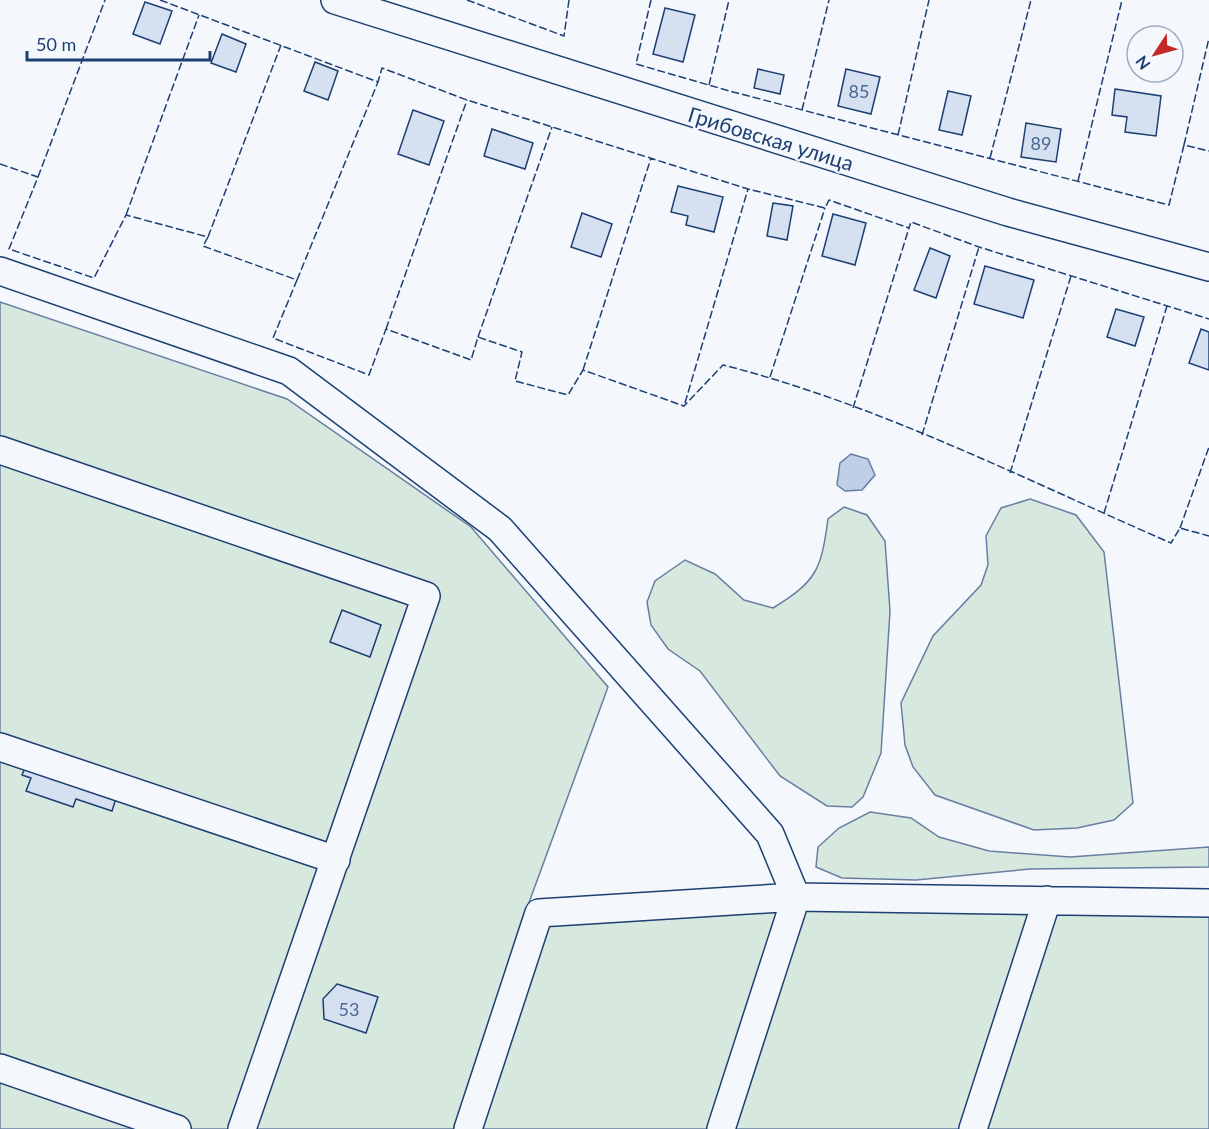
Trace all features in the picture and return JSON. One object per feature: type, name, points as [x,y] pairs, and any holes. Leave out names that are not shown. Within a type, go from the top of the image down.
[{"type":"street","name":"Грибовская улица","points":[[335,0],[1008,212],[1209,267]]},
{"type":"street","points":[[0,271],[289,371],[500,529],[770,834],[796,897],[721,1129]]},
{"type":"street","points":[[0,450],[426,596],[242,1129]]},
{"type":"street","points":[[0,747],[336,860]]},
{"type":"street","points":[[468,1129],[539,913],[796,897],[1209,903]]},
{"type":"street","points":[[973,1129],[1047,900]]},
{"type":"street","points":[[0,1068],[177,1129]]},
{"type":"shaded area","points":[[0,302],[287,399],[471,527],[608,687],[527,908],[1209,903],[1209,1129],[0,1129]]},
{"type":"shaded area","points":[[1030,499],[1076,515],[1104,552],[1133,803],[1114,820],[1077,828],[1034,830],[935,795],[913,767],[905,745],[901,703],[933,636],[981,585],[988,565],[986,536],[1001,508]]},
{"type":"shaded area","points":[[844,507],[867,515],[885,541],[890,611],[881,753],[863,797],[852,807],[827,806],[780,776],[700,671],[668,649],[651,625],[647,602],[655,581],[685,560],[715,574],[744,600],[773,608],[788,599],[808,581],[823,551],[828,519]]},
{"type":"shaded area","points":[[870,812],[911,818],[939,837],[989,851],[1070,857],[1209,847],[1209,867],[1030,869],[916,880],[842,878],[816,867],[818,847],[839,828]]},
{"type":"water","points":[[851,454],[868,459],[875,475],[862,490],[845,491],[837,485],[840,463]]},
{"type":"building","points":[[145,2],[172,11],[160,44],[133,34]]},
{"type":"building","points":[[665,8],[695,15],[683,62],[653,54]]},
{"type":"building","points":[[222,34],[246,44],[236,72],[211,63]]},
{"type":"building","points":[[315,62],[338,71],[328,100],[304,91]]},
{"type":"building","points":[[758,69],[784,75],[780,94],[754,88]]},
{"type":"building","points":[[846,69],[880,77],[871,114],[838,106]]},
{"type":"building","points":[[1115,89],[1161,96],[1156,136],[1125,132],[1127,117],[1112,115]]},
{"type":"building","points":[[948,91],[971,96],[962,135],[939,130]]},
{"type":"building","points":[[413,110],[444,121],[429,165],[398,154]]},
{"type":"building","points":[[1026,123],[1061,129],[1056,162],[1021,157]]},
{"type":"building","points":[[492,129],[533,143],[525,169],[484,156]]},
{"type":"building","points":[[678,186],[723,197],[714,232],[686,225],[688,216],[671,212]]},
{"type":"building","points":[[773,203],[793,206],[787,240],[767,236]]},
{"type":"building","points":[[582,213],[612,224],[601,257],[571,247]]},
{"type":"building","points":[[833,214],[866,223],[855,265],[822,256]]},
{"type":"building","points":[[930,248],[950,256],[936,298],[914,290]]},
{"type":"building","points":[[985,266],[1034,280],[1023,318],[974,304]]},
{"type":"building","points":[[1116,309],[1144,317],[1135,346],[1107,337]]},
{"type":"building","points":[[1201,329],[1209,332],[1209,370],[1189,363]]},
{"type":"building","points":[[342,610],[381,625],[370,657],[330,642]]},
{"type":"building","points":[[26,765],[117,795],[112,811],[76,799],[73,807],[26,791],[31,778],[22,775]]},
{"type":"building","points":[[337,984],[378,997],[366,1033],[324,1019],[323,999]]},
{"type":"fence","points":[[38,177],[105,0]]},
{"type":"fence","points":[[160,0],[378,82],[382,68],[467,100],[748,189],[825,208],[829,200],[909,228],[911,222],[979,247],[1209,319]]},
{"type":"fence","points":[[467,0],[564,36],[569,0]]},
{"type":"fence","points":[[651,0],[636,64],[733,92],[1169,205],[1184,145],[1209,151]]},
{"type":"fence","points":[[709,85],[729,0]]},
{"type":"fence","points":[[802,110],[829,0]]},
{"type":"fence","points":[[898,135],[929,0]]},
{"type":"fence","points":[[990,158],[1031,0]]},
{"type":"fence","points":[[1078,181],[1122,0]]},
{"type":"fence","points":[[126,215],[199,15]]},
{"type":"fence","points":[[1184,145],[1209,38]]},
{"type":"fence","points":[[208,237],[281,45]]},
{"type":"fence","points":[[297,280],[378,82]]},
{"type":"fence","points":[[386,329],[467,100]]},
{"type":"fence","points":[[478,337],[552,127]]},
{"type":"fence","points":[[583,370],[651,158]]},
{"type":"fence","points":[[0,164],[38,177],[9,249],[94,278],[126,215],[208,237],[203,246],[297,280],[273,338],[369,375],[386,329],[471,360],[478,337],[522,352],[515,381],[568,395],[583,370],[684,406],[723,365],[781,381],[894,422],[1171,543],[1180,528],[1209,536]]},
{"type":"fence","points":[[685,403],[748,189]]},
{"type":"fence","points":[[770,377],[825,208]]},
{"type":"fence","points":[[853,408],[909,228]]},
{"type":"fence","points":[[922,435],[979,247]]},
{"type":"fence","points":[[1010,473],[1071,276]]},
{"type":"fence","points":[[1104,513],[1167,306]]},
{"type":"fence","points":[[1180,528],[1209,447]]}]
